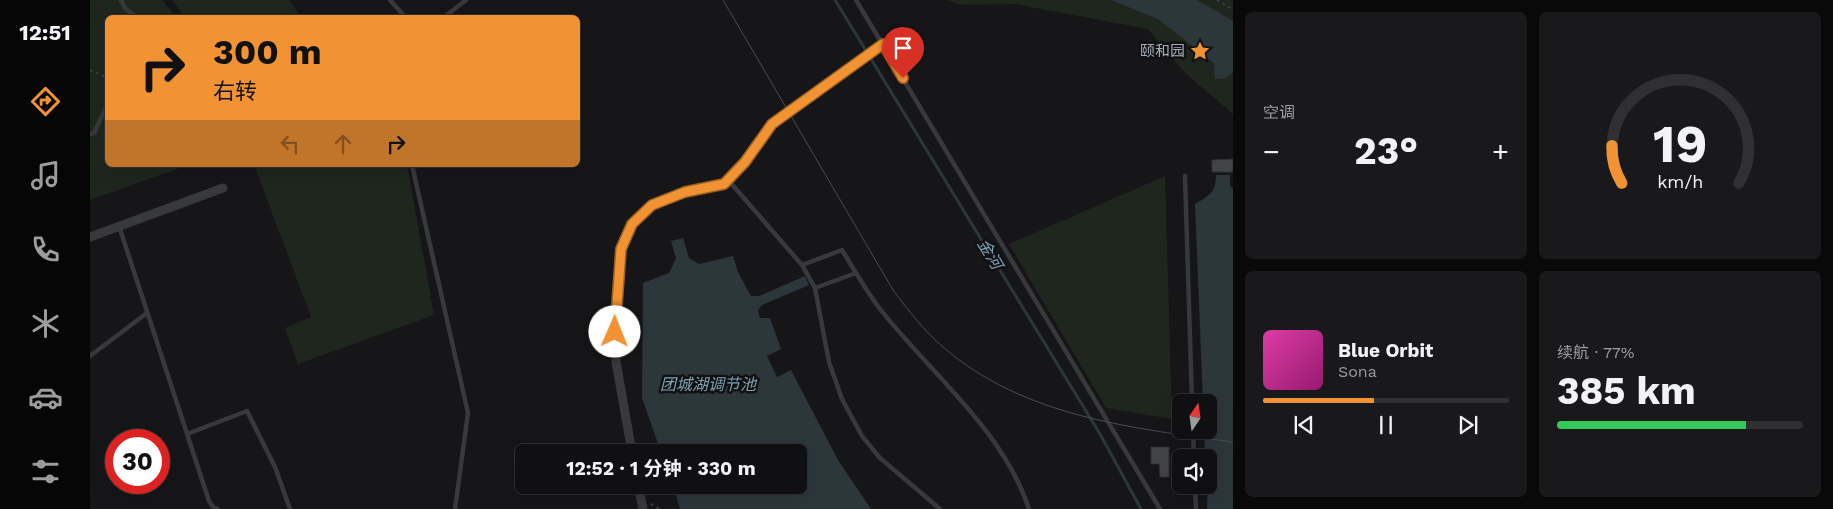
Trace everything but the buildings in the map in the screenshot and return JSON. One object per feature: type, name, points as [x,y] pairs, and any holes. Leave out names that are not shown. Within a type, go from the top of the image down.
[{"type":"street","points":[[631,444],[616,362],[615,317],[621,249],[632,224],[652,205],[685,192],[724,184],[772,124],[879,47]]},
{"type":"street","points":[[90,236],[223,188]]},
{"type":"street","points":[[640,494],[643,509]]},
{"type":"lane","points":[[121,0],[125,8],[133,15]]},
{"type":"lane","points":[[390,0],[403,15]]},
{"type":"lane","points":[[447,15],[466,0]]},
{"type":"lane","points":[[856,0],[879,47],[1160,509]]},
{"type":"lane","points":[[90,134],[94,133],[105,109]]},
{"type":"lane","points":[[412,167],[468,413],[455,509]]},
{"type":"lane","points":[[1185,176],[1192,394]]},
{"type":"lane","points":[[729,180],[802,265],[815,288],[829,362],[842,399],[862,436],[880,458],[940,509]]},
{"type":"lane","points":[[119,226],[209,501],[213,508],[218,509]]},
{"type":"lane","points":[[802,265],[842,250],[878,305],[977,419],[1007,459],[1029,509]]},
{"type":"lane","points":[[815,288],[856,273]]},
{"type":"lane","points":[[90,356],[147,313]]},
{"type":"lane","points":[[187,434],[247,411],[275,467],[290,509]]},
{"type":"lane","points":[[1195,494],[1196,509]]},
{"type":"path","points":[[1217,0],[1233,10]]},
{"type":"path","points":[[90,70],[105,77]]},
{"type":"shaded area","points":[[90,0],[162,0],[174,15],[105,15],[105,167],[182,167],[90,200]]},
{"type":"shaded area","points":[[172,0],[290,0],[299,15],[183,15]]},
{"type":"shaded area","name":"颐和园","points":[[947,0],[1233,0],[1233,114],[1185,73],[1148,29],[1015,4],[960,5]]},
{"type":"shaded area","points":[[255,167],[407,167],[434,315],[298,364],[285,328],[311,317]]},
{"type":"shaded area","points":[[1165,176],[1172,419],[1106,408],[1009,244]]},
{"type":"water","points":[[1111,0],[1197,0],[1233,21],[1233,72],[1226,78],[1215,79],[1214,63],[1158,19]]},
{"type":"water","points":[[1216,175],[1230,175],[1230,186],[1233,189],[1233,509],[1207,509],[1208,494],[1217,494],[1217,449],[1205,449],[1204,439],[1218,439],[1218,394],[1203,394],[1195,204],[1211,193],[1216,181]]},
{"type":"water","name":"团城湖调节池","points":[[683,238],[689,258],[699,264],[733,256],[738,272],[751,296],[759,296],[805,276],[809,285],[762,305],[758,310],[760,318],[770,318],[781,349],[767,356],[777,377],[791,370],[838,460],[871,509],[680,509],[676,494],[807,494],[807,444],[658,444],[642,398],[643,283],[669,273],[676,258],[671,241]]},
{"type":"waterway","name":"金河","points":[[835,0],[1100,434],[1141,509]]},
{"type":"tram line","points":[[723,0],[893,290],[910,313],[936,341],[975,371],[1008,389],[1044,404],[1081,416],[1118,424],[1233,442]]},
{"type":"place","name":"颐和园","points":[[1200,51]]},
{"type":"route","points":[[615,332],[621,249],[632,224],[652,205],[685,192],[724,184],[745,162],[772,124],[792,112],[883,44],[903,78]]}]
